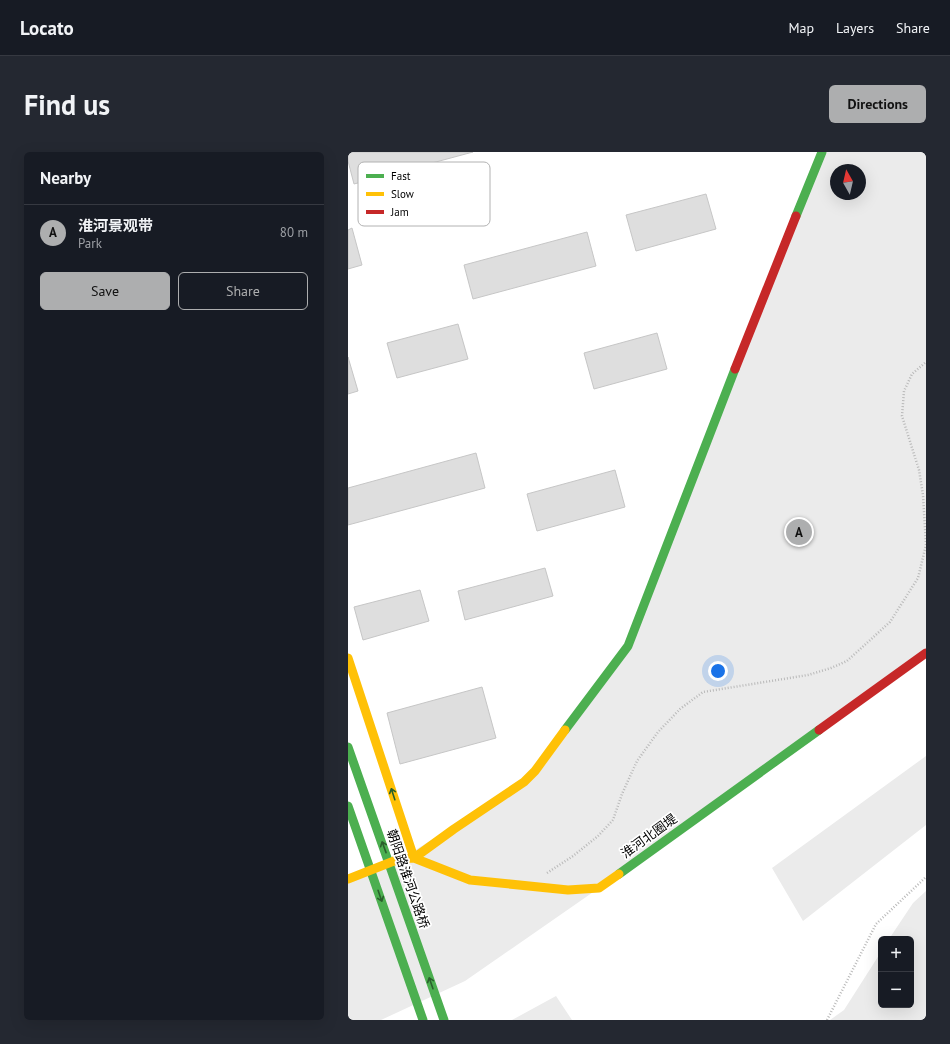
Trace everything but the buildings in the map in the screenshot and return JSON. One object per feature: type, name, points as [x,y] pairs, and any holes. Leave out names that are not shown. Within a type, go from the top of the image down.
[{"type":"street","points":[[348,658],[414,858],[524,782],[535,771],[628,646],[705,444],[822,152]]},
{"type":"street","name":"淮河北圈堤","points":[[348,880],[399,859],[414,858],[470,880],[568,890],[599,888],[926,653]]},
{"type":"street","name":"朝阳路淮河公路桥","points":[[348,747],[444,1020]]},
{"type":"street","points":[[348,806],[423,1020]]},
{"type":"path","points":[[541,876],[573,856],[598,836],[613,820],[622,794],[637,761],[658,732],[680,709],[704,692],[808,675],[832,668],[847,661],[890,622],[918,578],[926,545],[923,495],[919,470],[902,416],[904,391],[912,374],[926,362]]},
{"type":"path","points":[[827,1020],[876,924],[926,877]]},
{"type":"shaded area","points":[[822,152],[926,152],[926,653],[599,888],[465,981],[381,1020],[348,1020],[348,880],[401,859],[524,782],[628,646]]},
{"type":"shaded area","points":[[926,756],[926,825],[803,921],[772,868]]},
{"type":"shaded area","points":[[926,891],[926,1020],[830,1020],[844,1010],[878,957],[878,1008],[914,1008],[914,936],[891,936],[913,903]]},
{"type":"shaded area","points":[[556,996],[572,1020],[512,1020]]},
{"type":"traffic: fast","points":[[796,216],[822,152]]},
{"type":"traffic: fast","points":[[565,730],[628,646],[735,369]]},
{"type":"traffic: fast","points":[[619,874],[819,730]]},
{"type":"traffic: fast","points":[[348,747],[444,1020]]},
{"type":"traffic: fast","points":[[348,806],[423,1020]]},
{"type":"traffic: slow","points":[[348,658],[414,858]]},
{"type":"traffic: slow","points":[[414,858],[524,782],[535,771],[565,730]]},
{"type":"traffic: slow","points":[[348,879],[399,859],[414,858],[470,880],[568,890],[599,888],[619,874]]},
{"type":"traffic: jam","points":[[735,369],[796,216]]},
{"type":"traffic: jam","points":[[819,730],[926,653]]},
{"type":"place","name":"淮河景观带","points":[[799,532]]}]
